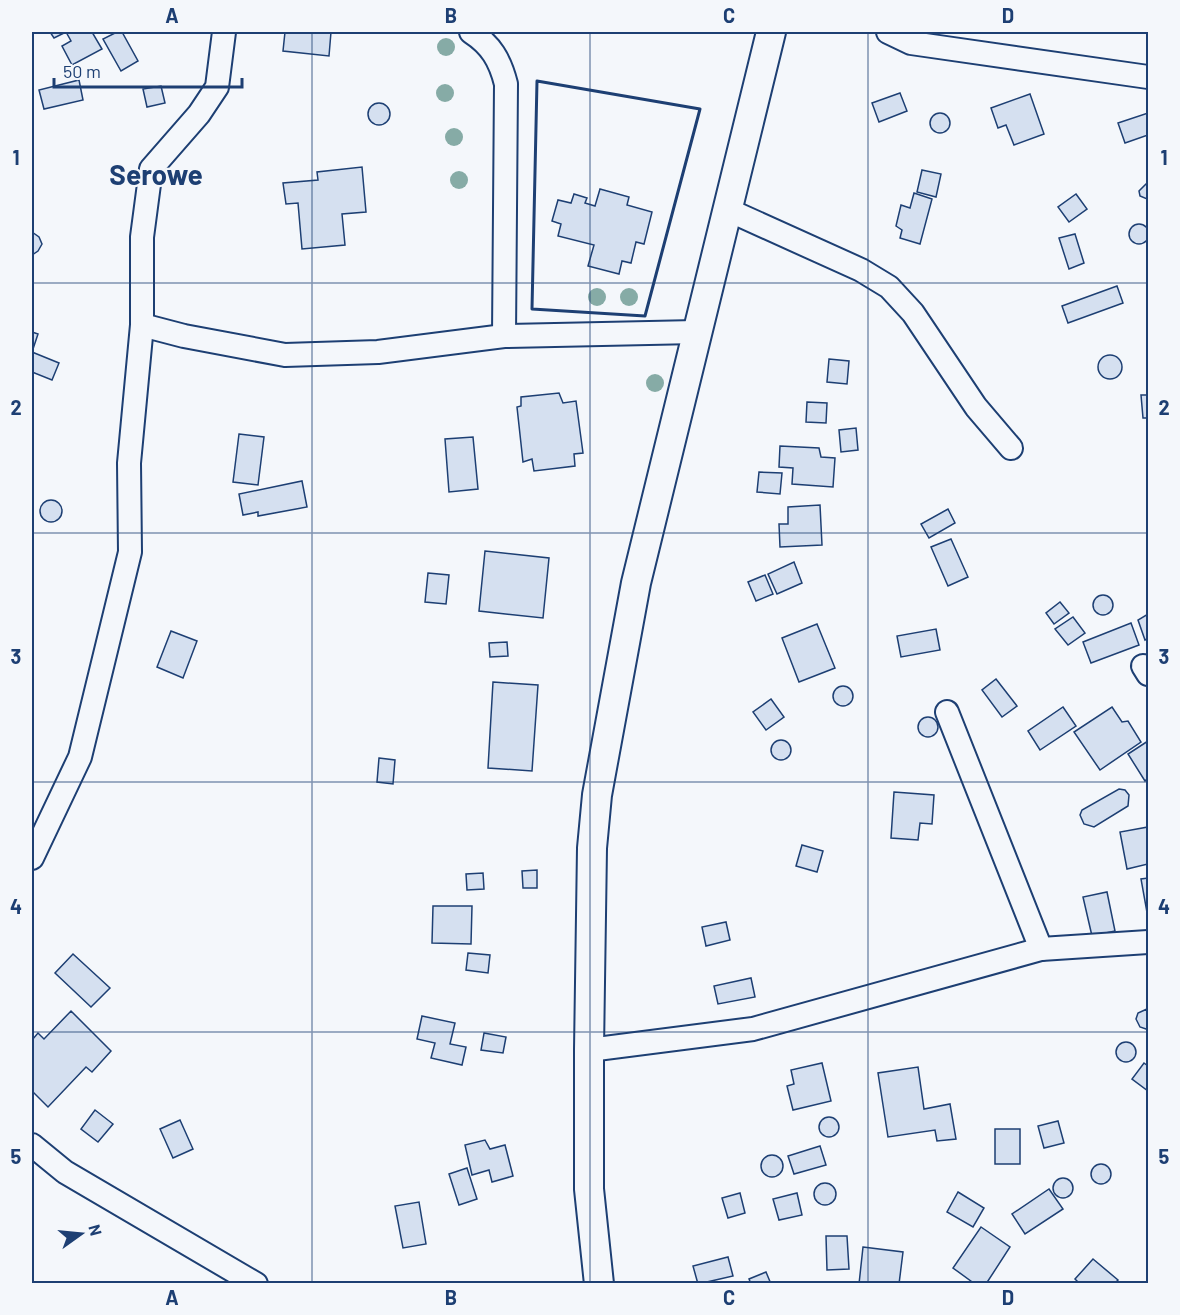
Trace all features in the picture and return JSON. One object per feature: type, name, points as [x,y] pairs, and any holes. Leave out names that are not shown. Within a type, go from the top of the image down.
[{"type":"street","points":[[32,858],[80,758],[130,552],[132,531],[129,463],[142,325],[142,237],[151,169],[199,114],[217,87],[224,32]]},
{"type":"street","points":[[471,32],[492,49],[501,64],[506,84],[504,336]]},
{"type":"street","points":[[599,1284],[589,1189],[592,848],[597,795],[636,583],[771,32]]},
{"type":"street","points":[[888,32],[910,43],[1149,77]]},
{"type":"street","points":[[726,209],[861,270],[888,287],[913,313],[976,407],[1011,448]]},
{"type":"street","points":[[142,325],[184,336],[285,355],[378,352],[504,336],[696,332]]},
{"type":"street","points":[[948,712],[1041,949]]},
{"type":"street","points":[[589,1050],[753,1029],[1041,949],[1149,942]]},
{"type":"street","points":[[32,1145],[65,1172],[256,1284]]},
{"type":"building","points":[[50,32],[66,32],[54,38]]},
{"type":"building","points":[[66,32],[92,32],[102,49],[72,65],[62,46],[71,41]]},
{"type":"building","points":[[122,32],[138,61],[121,71],[103,39]]},
{"type":"building","points":[[285,32],[331,32],[329,56],[283,51]]},
{"type":"building","points":[[79,80],[83,100],[44,109],[39,90]]},
{"type":"building","points":[[161,86],[165,103],[147,107],[143,89]]},
{"type":"building","points":[[900,93],[907,111],[879,122],[872,103]]},
{"type":"building","points":[[1030,94],[1044,134],[1014,145],[1006,125],[998,128],[991,108]]},
{"type":"building","points":[[379,103],[387,106],[390,114],[387,122],[379,125],[371,122],[368,114],[371,106]]},
{"type":"building","points":[[940,113],[947,116],[950,123],[947,130],[940,133],[933,130],[930,123],[933,116]]},
{"type":"building","points":[[1148,113],[1148,135],[1125,143],[1118,123]]},
{"type":"building","points":[[362,167],[366,212],[342,214],[345,245],[302,249],[298,203],[286,204],[283,183],[318,180],[317,172]]},
{"type":"building","points":[[922,170],[941,174],[936,197],[917,192]]},
{"type":"building","points":[[1148,184],[1147,199],[1140,196],[1139,191]]},
{"type":"building","points":[[600,189],[629,197],[627,205],[652,212],[644,244],[636,242],[631,263],[622,261],[619,274],[588,266],[594,245],[558,236],[561,224],[552,221],[558,200],[571,203],[574,194],[587,198],[585,203],[595,206]]},
{"type":"building","points":[[914,193],[932,199],[920,244],[900,238],[902,230],[896,226],[901,205],[910,208]]},
{"type":"building","points":[[1076,194],[1087,209],[1069,222],[1058,207]]},
{"type":"building","points":[[1139,224],[1146,227],[1149,234],[1146,241],[1139,244],[1132,241],[1129,234],[1132,227]]},
{"type":"building","points":[[32,232],[39,237],[42,244],[32,255]]},
{"type":"building","points":[[1075,234],[1084,263],[1069,269],[1059,238]]},
{"type":"building","points":[[1117,286],[1123,303],[1068,323],[1062,306]]},
{"type":"building","points":[[32,332],[38,334],[32,352]]},
{"type":"building","points":[[32,352],[59,363],[52,380],[32,372]]},
{"type":"building","points":[[1110,355],[1115,356],[1121,362],[1121,372],[1115,378],[1110,379],[1105,378],[1099,372],[1098,367],[1099,362],[1105,356]]},
{"type":"building","points":[[829,359],[849,361],[847,384],[827,382]]},
{"type":"building","points":[[559,393],[563,403],[576,401],[583,453],[574,454],[575,466],[534,471],[532,459],[523,462],[517,407],[521,406],[521,397]]},
{"type":"building","points":[[1141,395],[1148,395],[1148,418],[1143,418]]},
{"type":"building","points":[[807,402],[827,403],[826,423],[806,422]]},
{"type":"building","points":[[856,428],[858,450],[841,452],[839,430]]},
{"type":"building","points":[[239,434],[264,437],[258,485],[233,482]]},
{"type":"building","points":[[473,437],[478,489],[449,492],[445,439]]},
{"type":"building","points":[[780,446],[819,448],[821,457],[835,458],[833,487],[792,484],[793,468],[779,467]]},
{"type":"building","points":[[759,472],[782,473],[780,494],[757,492]]},
{"type":"building","points":[[302,481],[307,507],[258,516],[258,512],[243,515],[239,494]]},
{"type":"building","points":[[51,500],[59,503],[62,511],[59,519],[51,522],[43,519],[40,511],[43,503]]},
{"type":"building","points":[[820,505],[822,545],[780,547],[779,524],[788,524],[788,507]]},
{"type":"building","points":[[948,509],[955,523],[929,538],[921,524]]},
{"type":"building","points":[[951,539],[968,577],[948,586],[931,547]]},
{"type":"building","points":[[485,551],[549,558],[543,618],[479,611]]},
{"type":"building","points":[[794,562],[802,583],[777,594],[768,574]]},
{"type":"building","points":[[428,573],[449,575],[446,604],[425,602]]},
{"type":"building","points":[[765,575],[773,594],[756,601],[748,582]]},
{"type":"building","points":[[1103,595],[1110,598],[1113,605],[1110,612],[1103,615],[1096,612],[1093,605],[1096,598]]},
{"type":"building","points":[[1060,602],[1069,613],[1054,624],[1046,613]]},
{"type":"building","points":[[1148,614],[1148,638],[1145,640],[1138,620]]},
{"type":"building","points":[[1073,617],[1085,633],[1068,645],[1055,629]]},
{"type":"building","points":[[1131,623],[1139,645],[1091,663],[1083,642]]},
{"type":"building","points":[[817,624],[835,668],[799,682],[782,638]]},
{"type":"building","points":[[936,629],[940,650],[901,657],[897,636]]},
{"type":"building","points":[[171,631],[197,641],[183,678],[157,667]]},
{"type":"building","points":[[507,642],[508,656],[490,657],[489,643]]},
{"type":"building","points":[[996,679],[1017,706],[1002,717],[982,690]]},
{"type":"building","points":[[493,682],[538,685],[532,771],[488,768]]},
{"type":"building","points":[[843,686],[850,689],[853,696],[850,703],[843,706],[836,703],[833,696],[836,689]]},
{"type":"building","points":[[771,699],[784,717],[766,730],[753,712]]},
{"type":"building","points":[[1063,707],[1076,726],[1040,750],[1028,731]]},
{"type":"building","points":[[1112,707],[1122,722],[1128,721],[1141,742],[1100,770],[1074,732]]},
{"type":"building","points":[[928,717],[935,720],[938,727],[935,734],[928,737],[921,734],[918,727],[921,720]]},
{"type":"building","points":[[781,740],[788,743],[791,750],[788,757],[781,760],[774,757],[771,750],[774,743]]},
{"type":"building","points":[[1148,741],[1148,778],[1145,781],[1128,754]]},
{"type":"building","points":[[379,758],[395,760],[393,784],[377,782]]},
{"type":"building","points":[[1119,789],[1125,790],[1129,795],[1128,806],[1094,827],[1084,824],[1080,815],[1082,810]]},
{"type":"building","points":[[894,792],[934,795],[932,824],[920,823],[918,840],[891,838]]},
{"type":"building","points":[[1148,827],[1148,864],[1127,869],[1120,832]]},
{"type":"building","points":[[802,845],[823,851],[817,872],[796,866]]},
{"type":"building","points":[[537,870],[537,888],[523,888],[522,871]]},
{"type":"building","points":[[483,873],[484,889],[467,890],[466,874]]},
{"type":"building","points":[[1148,878],[1148,918],[1141,879]]},
{"type":"building","points":[[1107,892],[1115,931],[1092,936],[1083,897]]},
{"type":"building","points":[[433,906],[472,906],[471,944],[432,943]]},
{"type":"building","points":[[726,922],[730,940],[706,946],[702,927]]},
{"type":"building","points":[[468,953],[490,955],[488,973],[466,970]]},
{"type":"building","points":[[73,954],[110,988],[91,1007],[55,973]]},
{"type":"building","points":[[751,978],[755,997],[718,1004],[714,986]]},
{"type":"building","points":[[1147,1009],[1148,1029],[1146,1029],[1140,1027],[1136,1019],[1138,1013]]},
{"type":"building","points":[[71,1011],[111,1051],[92,1072],[86,1067],[48,1107],[32,1091],[32,1040],[38,1033],[44,1039]]},
{"type":"building","points":[[422,1016],[455,1023],[450,1044],[466,1047],[462,1065],[431,1058],[435,1043],[417,1039]]},
{"type":"building","points":[[484,1033],[506,1037],[503,1053],[481,1050]]},
{"type":"building","points":[[1126,1042],[1133,1045],[1136,1052],[1133,1059],[1126,1062],[1119,1059],[1116,1052],[1119,1045]]},
{"type":"building","points":[[822,1063],[831,1101],[793,1110],[787,1086],[794,1084],[791,1070]]},
{"type":"building","points":[[1144,1063],[1148,1066],[1148,1091],[1132,1079]]},
{"type":"building","points":[[918,1067],[924,1109],[950,1104],[956,1139],[937,1141],[935,1130],[888,1137],[878,1073]]},
{"type":"building","points":[[95,1110],[113,1124],[98,1142],[81,1129]]},
{"type":"building","points":[[829,1117],[836,1120],[839,1127],[836,1134],[829,1137],[822,1134],[819,1127],[822,1120]]},
{"type":"building","points":[[180,1120],[193,1149],[173,1158],[160,1129]]},
{"type":"building","points":[[1058,1121],[1064,1143],[1044,1148],[1038,1126]]},
{"type":"building","points":[[995,1129],[1020,1129],[1020,1164],[995,1164]]},
{"type":"building","points":[[485,1140],[490,1149],[505,1145],[513,1176],[492,1182],[489,1170],[472,1175],[465,1145]]},
{"type":"building","points":[[820,1146],[826,1165],[794,1174],[788,1156]]},
{"type":"building","points":[[772,1155],[780,1158],[783,1166],[780,1174],[772,1177],[764,1174],[761,1166],[764,1158]]},
{"type":"building","points":[[1101,1164],[1108,1167],[1111,1174],[1108,1181],[1101,1184],[1094,1181],[1091,1174],[1094,1167]]},
{"type":"building","points":[[467,1168],[477,1199],[459,1205],[449,1174]]},
{"type":"building","points":[[1063,1178],[1070,1181],[1073,1188],[1070,1195],[1063,1198],[1056,1195],[1053,1188],[1056,1181]]},
{"type":"building","points":[[825,1183],[833,1186],[836,1194],[833,1202],[825,1205],[817,1202],[814,1194],[817,1186]]},
{"type":"building","points":[[1049,1189],[1063,1209],[1025,1234],[1012,1214]]},
{"type":"building","points":[[958,1192],[984,1208],[973,1227],[947,1212]]},
{"type":"building","points":[[740,1193],[745,1213],[728,1218],[722,1198]]},
{"type":"building","points":[[797,1193],[802,1215],[779,1220],[773,1199]]},
{"type":"building","points":[[419,1202],[426,1244],[403,1248],[395,1206]]},
{"type":"building","points":[[981,1227],[1010,1247],[986,1284],[975,1284],[953,1268]]},
{"type":"building","points":[[826,1236],[847,1236],[849,1269],[827,1270]]},
{"type":"building","points":[[863,1247],[903,1252],[899,1284],[859,1284]]},
{"type":"building","points":[[728,1257],[733,1276],[698,1284],[693,1266]]},
{"type":"building","points":[[1093,1259],[1118,1280],[1114,1284],[1080,1284],[1075,1279]]},
{"type":"building","points":[[766,1272],[771,1284],[751,1284],[749,1279]]},
{"type":"wall","points":[[537,81],[700,109],[645,316],[532,309],[537,81]]},
{"type":"district","name":"Serowe","points":[[156,174]]}]
